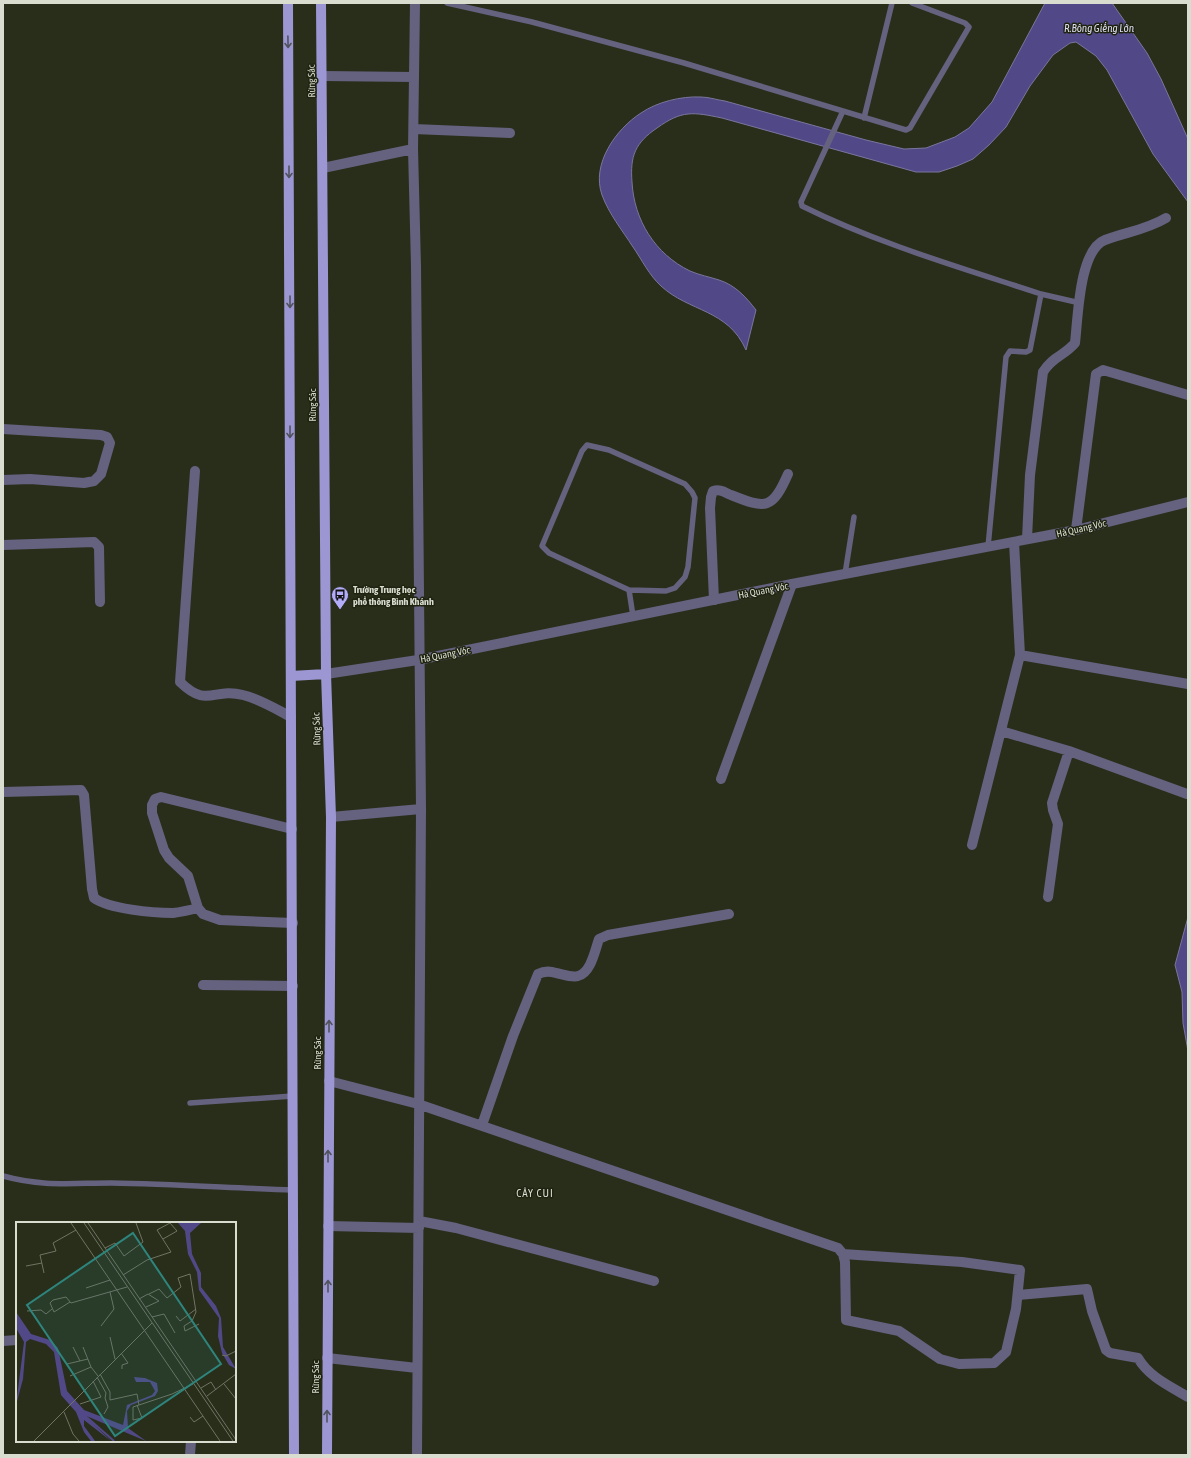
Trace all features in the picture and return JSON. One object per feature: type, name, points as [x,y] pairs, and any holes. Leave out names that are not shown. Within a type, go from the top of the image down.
[{"type":"main road","name":"Rừng Sác","points":[[288,3],[294,1455]]},
{"type":"main road","name":"Rừng Sác","points":[[321,3],[323,76],[326,674],[330,818],[326,1455]]},
{"type":"main road","points":[[291,676],[326,674]]},
{"type":"street","points":[[415,3],[413,149],[416,274],[420,808],[417,1455]]},
{"type":"street","points":[[323,76],[414,77]]},
{"type":"street","points":[[414,129],[510,133]]},
{"type":"street","points":[[323,168],[413,149]]},
{"type":"street","points":[[1027,539],[1030,475],[1043,372],[1049,361],[1069,350],[1075,343],[1080,303],[1089,256],[1094,247],[1103,241],[1152,226],[1166,218]]},
{"type":"street","points":[[1076,530],[1096,374],[1103,370],[1188,395]]},
{"type":"street","points":[[3,429],[101,435],[107,437],[110,443],[101,474],[94,481],[84,483],[30,479],[3,480]]},
{"type":"street","points":[[195,471],[180,682],[195,694],[204,697],[221,694],[242,694],[258,700],[291,717]]},
{"type":"street","points":[[714,600],[710,508],[713,491],[719,490],[751,503],[766,505],[773,501],[788,474]]},
{"type":"street","name":"Hà Quang Vóc","points":[[326,674],[396,662],[418,660],[792,584],[1076,530],[1188,502]]},
{"type":"street","points":[[3,545],[94,542],[99,547],[100,602]]},
{"type":"street","points":[[972,845],[1020,655],[1014,542]]},
{"type":"street","points":[[721,779],[792,584]]},
{"type":"street","points":[[1020,655],[1188,684]]},
{"type":"street","points":[[1001,731],[1069,751],[1187,794]]},
{"type":"street","points":[[1048,897],[1058,824],[1052,802],[1069,751]]},
{"type":"street","points":[[3,792],[81,790],[84,795],[92,889],[94,898],[99,901],[125,908],[162,913],[174,913],[198,908]]},
{"type":"street","points":[[292,829],[161,797],[155,799],[152,805],[152,813],[164,850],[169,858],[188,876],[198,908],[209,918],[220,920],[292,923]]},
{"type":"street","points":[[330,818],[420,808]]},
{"type":"street","points":[[482,1125],[512,1036],[538,974],[542,972],[551,972],[577,977],[587,970],[599,939],[608,935],[729,914]]},
{"type":"street","points":[[203,985],[293,986]]},
{"type":"street","points":[[329,1080],[418,1104],[482,1125],[838,1248],[844,1254],[962,1262],[1020,1270],[1016,1309],[1006,1352],[994,1363],[959,1364],[940,1359],[899,1331],[846,1320],[844,1254]]},
{"type":"street","points":[[328,1226],[402,1227],[419,1225],[456,1228],[654,1282]]},
{"type":"street","points":[[1018,1295],[1087,1289],[1092,1311],[1106,1350],[1110,1353],[1138,1358],[1143,1367],[1154,1376],[1188,1397]]},
{"type":"street","points":[[3,1341],[16,1340]]},
{"type":"street","points":[[327,1358],[417,1368]]},
{"type":"street","points":[[190,1455],[191,1442]]},
{"type":"lane","points":[[447,3],[532,22],[684,63],[904,130],[910,128],[969,28],[965,23],[912,3]]},
{"type":"lane","points":[[864,118],[892,3]]},
{"type":"lane","points":[[843,111],[801,202],[802,206],[860,232],[960,267],[1042,294],[1080,303]]},
{"type":"lane","points":[[988,547],[1006,356],[1010,351],[1026,352],[1030,350],[1042,294]]},
{"type":"lane","points":[[587,445],[609,450],[685,484],[695,498],[688,566],[685,577],[675,588],[666,591],[629,590],[549,554],[542,546],[582,451],[587,445]]},
{"type":"lane","points":[[845,574],[854,517]]},
{"type":"lane","points":[[629,590],[633,616]]},
{"type":"lane","points":[[190,1102],[293,1096]]},
{"type":"lane","points":[[3,1176],[37,1184],[60,1185],[111,1183],[294,1190]]},
{"type":"water","name":"R.Bông Giếng Lớn","points":[[1045,3],[1112,3],[1147,53],[1161,79],[1188,139],[1188,202],[1153,154],[1107,70],[1096,56],[1076,42],[1070,43],[1053,55],[1030,86],[1006,127],[989,145],[973,159],[939,172],[916,172],[703,114],[681,115],[666,122],[644,139],[633,157],[632,165],[634,196],[637,210],[642,222],[657,245],[666,255],[690,271],[725,282],[740,292],[752,305],[756,310],[746,350],[729,326],[707,312],[672,295],[657,282],[608,209],[599,183],[600,171],[608,148],[623,128],[641,113],[654,106],[677,99],[704,97],[725,101],[904,149],[926,148],[955,137],[969,128],[992,102]]},
{"type":"water","points":[[1188,917],[1188,1051],[1183,1023],[1182,992],[1175,965]]},
{"type":"place","name":"Trường Trung học phổ thông Bình Khánh","points":[[340,610]]},
{"type":"district","name":"CÂY CUI","points":[[535,1193]]}]
